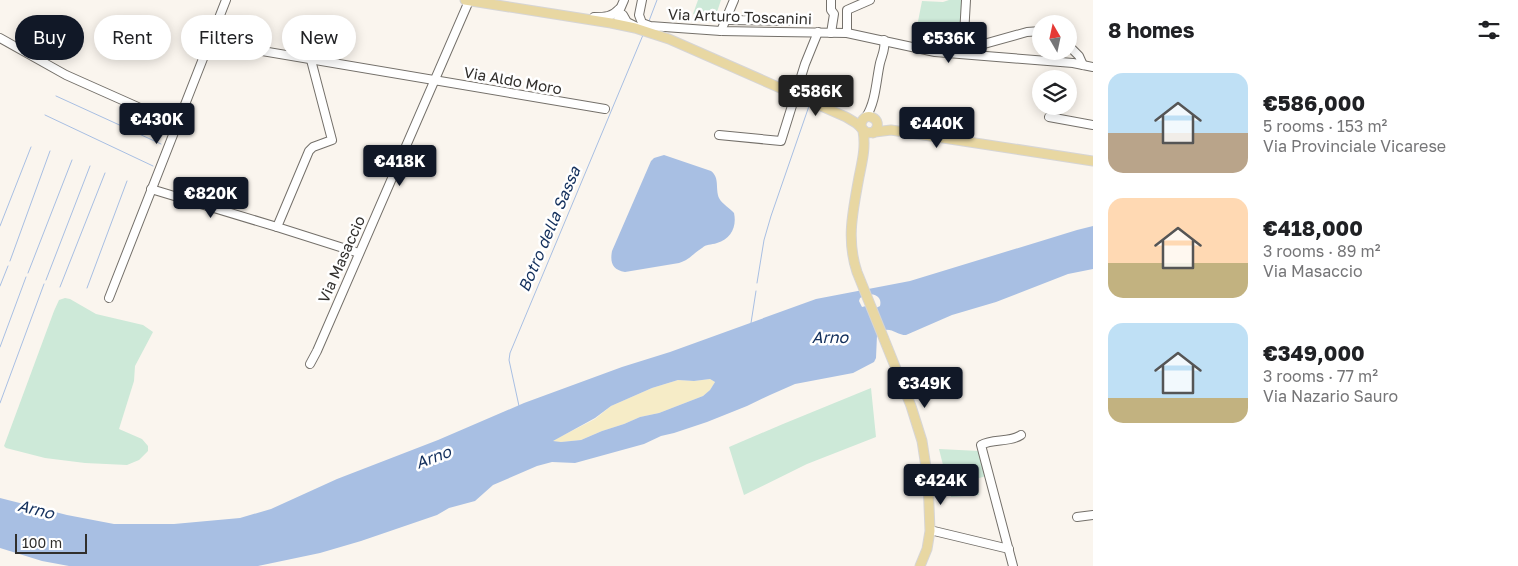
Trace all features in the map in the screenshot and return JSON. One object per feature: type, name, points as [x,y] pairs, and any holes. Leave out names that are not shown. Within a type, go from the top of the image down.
[{"type":"main road","points":[[465,0],[619,24],[670,39],[846,117],[866,130],[891,130],[1093,161]]},
{"type":"main road","points":[[846,117],[870,117],[891,130]]},
{"type":"main road","points":[[865,118],[861,122],[866,130],[864,151],[850,231],[852,252],[857,272],[912,406],[922,441],[928,480],[930,537],[920,566]]},
{"type":"main road","points":[[866,130],[877,127],[876,121]]},
{"type":"street","points":[[220,15],[226,0]]},
{"type":"street","name":"Via Masaccio","points":[[310,364],[469,0]]},
{"type":"street","points":[[619,24],[617,17],[621,12],[624,0]]},
{"type":"street","name":"Via Arturo Toscanini","points":[[642,0],[639,15],[641,22],[644,25],[655,27],[721,31],[847,33],[882,39],[935,52],[965,52],[1093,67]]},
{"type":"street","points":[[721,31],[734,0]]},
{"type":"street","points":[[831,0],[831,10],[834,14],[832,33]]},
{"type":"street","points":[[834,14],[870,0]]},
{"type":"street","points":[[966,0],[965,52],[1032,32]]},
{"type":"street","points":[[847,10],[847,33]]},
{"type":"street","points":[[579,18],[608,17],[621,12]]},
{"type":"street","points":[[621,12],[629,23],[651,33]]},
{"type":"street","points":[[726,20],[800,21]]},
{"type":"street","points":[[719,135],[781,141],[804,64],[818,32]]},
{"type":"street","points":[[0,38],[66,75],[176,124]]},
{"type":"street","points":[[882,39],[884,50]]},
{"type":"street","points":[[865,118],[872,102],[882,39]]},
{"type":"street","points":[[880,61],[884,50],[894,42]]},
{"type":"street","points":[[1078,55],[1083,65]]},
{"type":"street","points":[[108,298],[202,60]]},
{"type":"street","points":[[277,226],[309,151],[314,146],[332,140],[311,60]]},
{"type":"street","name":"Via Aldo Moro","points":[[311,60],[605,109]]},
{"type":"street","points":[[872,102],[876,121]]},
{"type":"street","points":[[1049,117],[1093,125]]},
{"type":"street","points":[[151,189],[277,226],[359,253]]},
{"type":"street","points":[[1013,566],[981,445],[988,442],[1015,439],[1021,436]]},
{"type":"street","points":[[1078,517],[1093,515]]},
{"type":"street","points":[[934,531],[1009,549]]},
{"type":"green space","points":[[698,0],[721,0],[714,21],[693,14]]},
{"type":"green space","points":[[963,0],[959,35],[961,49],[914,42],[922,1],[943,2]]},
{"type":"green space","points":[[65,298],[96,314],[143,325],[153,332],[135,366],[134,381],[119,429],[142,439],[148,446],[148,451],[139,460],[127,465],[85,463],[45,458],[4,446],[54,311],[59,300]]},
{"type":"green space","points":[[871,388],[876,437],[807,464],[744,495],[729,447]]},
{"type":"green space","points":[[939,449],[979,451],[986,476],[976,479],[979,495],[951,497]]},
{"type":"sand","points":[[710,379],[715,382],[703,396],[659,413],[640,417],[581,440],[552,441],[595,419],[611,406],[652,388],[678,380]]},
{"type":"water","points":[[664,155],[711,171],[714,174],[719,198],[734,213],[734,228],[726,239],[705,246],[679,263],[625,272],[621,271],[613,265],[611,259],[612,251],[651,161]]},
{"type":"water","name":"Arno","points":[[1093,226],[1093,269],[1068,274],[996,302],[952,315],[906,335],[884,330],[877,335],[876,358],[874,362],[853,373],[795,384],[707,422],[661,436],[644,444],[575,463],[552,462],[537,466],[493,485],[475,501],[449,508],[437,515],[361,541],[320,553],[258,566],[69,566],[42,561],[0,548],[0,498],[67,515],[114,524],[174,524],[240,518],[271,509],[337,479],[438,440],[524,403],[816,299],[910,281]],"holes":[[[868,294],[878,297],[880,306],[872,310],[866,306],[862,307],[859,301],[860,298]],[[710,379],[715,382],[703,396],[659,413],[640,417],[581,440],[553,441],[595,418],[611,406],[652,388],[678,380]]]},
{"type":"waterway","name":"Botro della Sassa","points":[[649,21],[657,0]]},
{"type":"waterway","name":"Botro della Sassa","points":[[519,406],[509,360],[510,353],[643,35]]},
{"type":"waterway","points":[[56,96],[161,144]]},
{"type":"waterway","points":[[757,283],[764,240],[771,216],[809,106]]},
{"type":"waterway","points":[[45,115],[153,166]]},
{"type":"waterway","points":[[0,226],[31,147]]},
{"type":"waterway","points":[[10,261],[50,151]]},
{"type":"waterway","points":[[28,273],[72,160]]},
{"type":"waterway","points":[[46,280],[90,166]]},
{"type":"waterway","points":[[60,287],[105,173]]},
{"type":"waterway","points":[[87,288],[127,181]]},
{"type":"waterway","points":[[0,286],[8,266]]},
{"type":"waterway","points":[[0,347],[26,277]]},
{"type":"waterway","points":[[0,403],[44,284]]},
{"type":"waterway","points":[[751,323],[756,291]]}]
